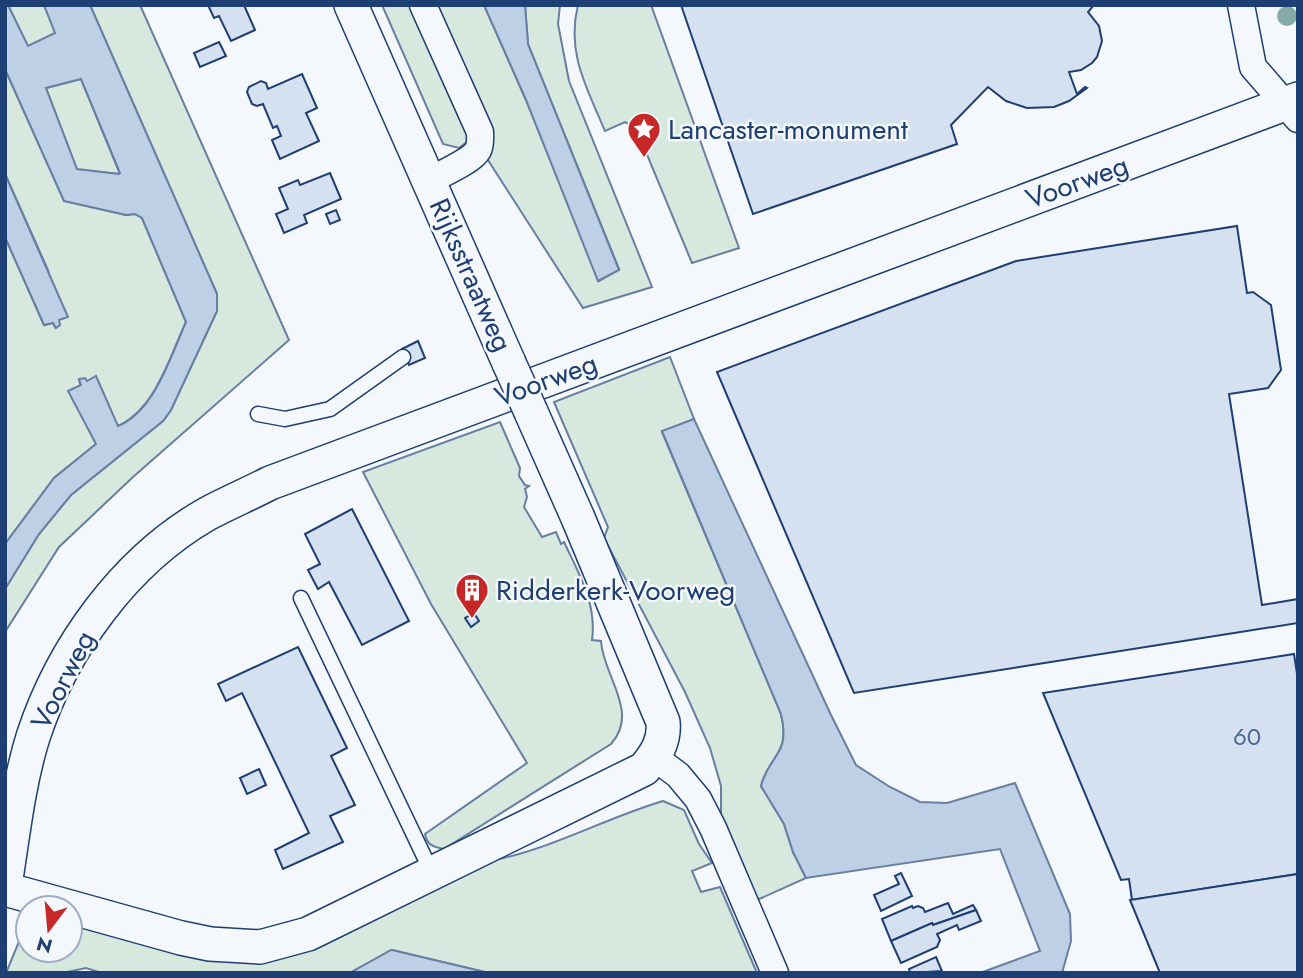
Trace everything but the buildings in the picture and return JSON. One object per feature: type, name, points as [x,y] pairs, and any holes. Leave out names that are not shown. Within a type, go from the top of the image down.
[{"type":"street","name":"Rijksstraatweg","points":[[351,5],[578,518],[663,722],[662,741],[654,757]]},
{"type":"street","name":"Rijksstraatweg","points":[[423,5],[480,132],[481,143],[471,157],[429,181]]},
{"type":"street","points":[[1241,5],[1253,67],[1294,107]]},
{"type":"street","name":"Voorweg","points":[[654,757],[644,769],[629,777],[308,934],[260,947],[219,945],[181,938],[5,887],[23,778],[33,737],[54,685],[86,629],[131,574],[169,541],[206,515],[270,483],[1294,107]]},
{"type":"street","points":[[654,757],[678,775],[698,799],[775,973]]},
{"type":"lane","points":[[258,414],[285,419],[330,409],[403,357]]},
{"type":"lane","points":[[301,598],[432,874]]},
{"type":"shaded area","points":[[8,5],[44,5],[56,33],[28,47]]},
{"type":"shaded area","points":[[90,5],[140,5],[289,340],[133,477],[59,547],[5,632],[5,589],[39,534],[71,495],[163,421],[171,410],[217,311],[217,294]]},
{"type":"shaded area","points":[[382,5],[414,5],[469,130],[468,141],[459,148],[443,144]]},
{"type":"shaded area","points":[[433,5],[484,5],[526,100],[599,281],[619,269],[528,44],[525,5],[560,5],[558,24],[569,81],[652,287],[583,308],[486,157]]},
{"type":"shaded area","points":[[578,5],[651,5],[739,248],[692,263],[636,128],[625,122],[605,131],[580,70],[575,39]]},
{"type":"shaded area","points":[[5,69],[64,201],[126,215],[135,214],[142,218],[186,322],[152,395],[131,418],[118,426],[87,381],[79,380],[96,444],[54,478],[5,544],[5,237],[44,325],[53,323],[55,327],[59,320],[48,270],[5,174]]},
{"type":"shaded area","points":[[81,79],[120,174],[77,170],[46,88]]},
{"type":"shaded area","points":[[670,357],[694,419],[662,432],[781,714],[781,747],[761,786],[784,824],[793,852],[806,878],[757,900],[721,822],[721,786],[710,748],[685,692],[604,538],[608,527],[554,402]]},
{"type":"shaded area","points":[[500,422],[520,468],[519,476],[525,485],[529,486],[525,489],[527,497],[524,507],[542,537],[556,532],[561,544],[564,542],[581,578],[592,614],[592,640],[601,641],[618,694],[622,719],[619,732],[611,744],[444,849],[431,845],[425,834],[527,763],[431,604],[363,472]]},
{"type":"shaded area","points":[[663,801],[684,810],[699,844],[712,863],[692,871],[701,892],[720,887],[757,973],[489,973],[392,950],[350,973],[102,973],[86,968],[62,973],[6,973],[14,954],[14,964],[84,964],[84,927],[254,961],[305,952],[495,860],[559,841]]},
{"type":"water","points":[[5,5],[8,5],[28,46],[55,33],[44,5],[90,5],[217,294],[217,311],[171,410],[163,421],[71,495],[39,534],[5,589],[5,544],[54,478],[96,444],[68,391],[81,385],[79,379],[85,378],[87,381],[96,376],[118,426],[131,419],[142,409],[160,382],[186,322],[142,218],[135,214],[126,215],[64,201],[5,69]],"holes":[[[81,79],[120,173],[77,169],[46,88]]]},
{"type":"water","points":[[484,5],[525,5],[528,44],[619,270],[598,281],[526,100]]},
{"type":"water","points":[[5,174],[68,317],[59,320],[60,325],[56,328],[53,323],[44,325],[5,237]]},
{"type":"water","points":[[694,419],[856,765],[920,802],[947,803],[1015,783],[1070,914],[1071,941],[1062,973],[980,973],[1040,951],[1000,849],[806,878],[793,852],[784,824],[761,786],[781,747],[781,714],[662,431]]},
{"type":"water","points":[[392,950],[489,973],[350,973]]},
{"type":"place","name":"Lancaster-monument","points":[[644,159]]},
{"type":"place","name":"Ridderkerk-Voorweg","points":[[472,620]]}]
